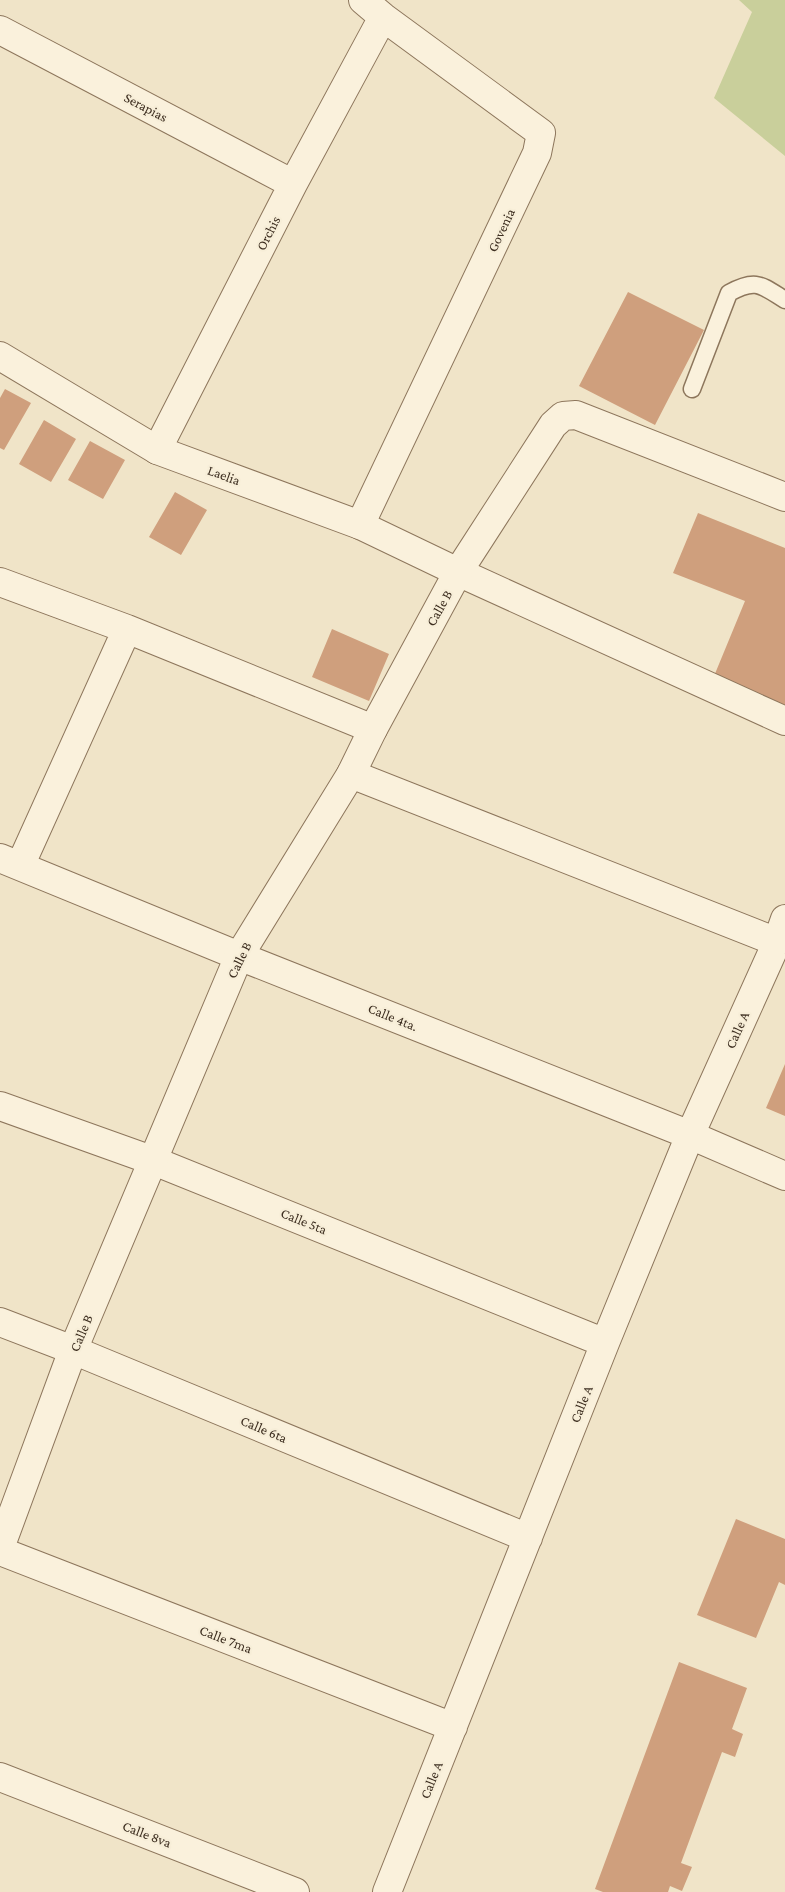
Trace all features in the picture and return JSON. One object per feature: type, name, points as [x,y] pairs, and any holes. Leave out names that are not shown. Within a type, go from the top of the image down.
[{"type":"street","name":"Govenia","points":[[360,525],[537,153],[541,133],[383,17],[363,0]]},
{"type":"street","name":"Orchis","points":[[157,450],[293,184],[383,17]]},
{"type":"street","name":"Serapias","points":[[0,30],[293,184]]},
{"type":"street","name":"Laelia","points":[[0,356],[157,450],[360,525],[458,572],[785,721]]},
{"type":"street","name":"Calle B","points":[[0,1549],[73,1350],[239,956],[351,774],[373,729],[458,572],[553,424],[563,416],[576,415],[785,498]]},
{"type":"street","points":[[0,582],[126,628],[373,729]]},
{"type":"street","points":[[10,862],[126,628]]},
{"type":"street","points":[[351,774],[781,930]]},
{"type":"street","name":"Calle 4ta.","points":[[10,862],[239,956],[690,1135],[785,1176]]},
{"type":"street","name":"Calle A","points":[[387,1892],[605,1343],[690,1135],[781,930]]},
{"type":"street","name":"Calle 5ta","points":[[0,1106],[154,1161],[605,1343]]},
{"type":"street","name":"Calle 6ta","points":[[0,1322],[73,1350],[528,1538]]},
{"type":"street","name":"Calle 7ma","points":[[0,1549],[452,1727]]},
{"type":"street","name":"Calle 8va","points":[[0,1776],[295,1892]]},
{"type":"lane","points":[[692,389],[729,293],[743,285],[760,284],[785,300]]},
{"type":"green space","points":[[739,0],[785,0],[785,156],[714,98],[752,12]]},
{"type":"building","points":[[628,292],[704,330],[655,425],[579,386]]},
{"type":"building","points":[[5,389],[31,403],[4,450],[0,448],[0,398]]},
{"type":"building","points":[[44,420],[76,439],[51,482],[19,464]]},
{"type":"building","points":[[90,441],[125,460],[103,499],[68,480]]},
{"type":"building","points":[[175,492],[207,510],[181,555],[149,537]]},
{"type":"building","points":[[698,513],[785,548],[785,710],[712,681],[745,601],[673,573]]},
{"type":"building","points":[[332,629],[389,654],[369,701],[312,677]]},
{"type":"building","points":[[785,1064],[785,1116],[766,1108]]},
{"type":"building","points":[[736,1519],[785,1539],[785,1585],[779,1582],[756,1638],[697,1615]]},
{"type":"building","points":[[679,1662],[747,1688],[732,1729],[743,1734],[735,1757],[722,1752],[681,1863],[692,1867],[682,1891],[670,1886],[668,1892],[603,1892],[595,1889]]}]
